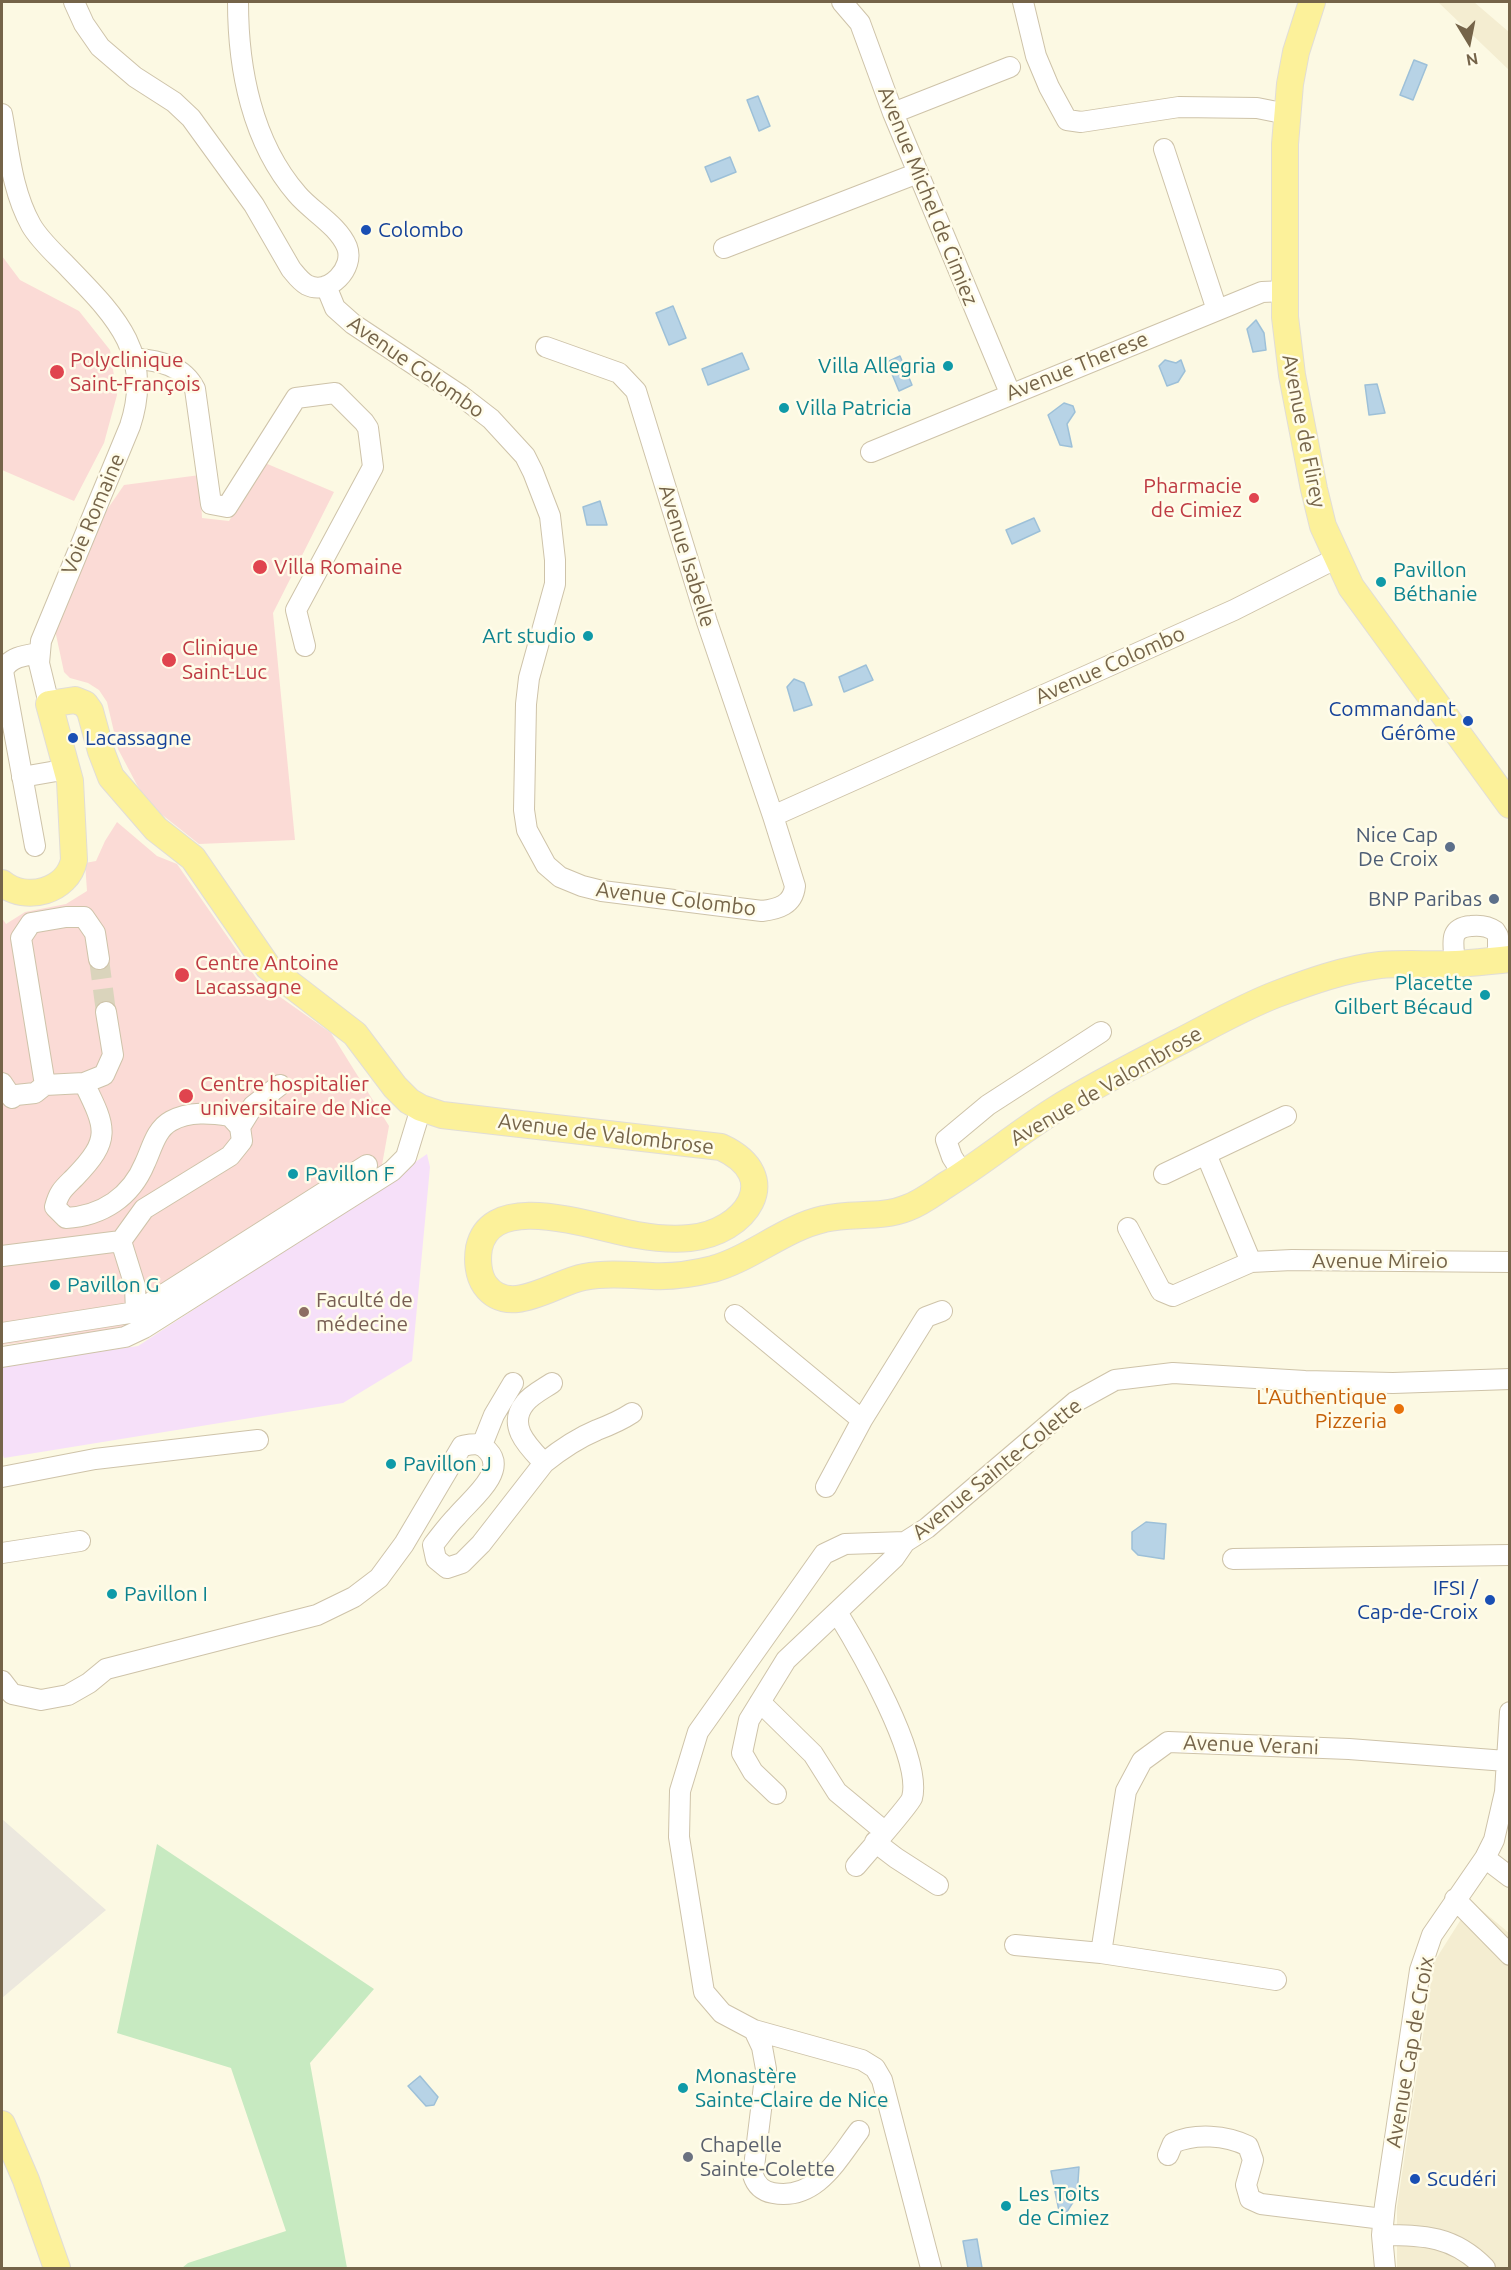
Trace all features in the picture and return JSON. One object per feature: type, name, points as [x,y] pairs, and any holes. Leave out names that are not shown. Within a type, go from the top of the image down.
[{"type":"main road","name":"Avenue de Flirey","points":[[1312,2],[1296,52],[1287,114],[1285,317],[1292,375],[1323,526],[1351,587],[1509,805]]},
{"type":"main road","name":"Avenue de Valombrose","points":[[49,704],[75,700],[88,707],[111,777],[156,830],[193,858],[268,968],[356,1034],[395,1087],[421,1108],[442,1115],[721,1147],[736,1154],[747,1163],[753,1179],[753,1195],[748,1209],[736,1221],[718,1231],[695,1238],[672,1239],[634,1235],[528,1215],[498,1221],[484,1232],[478,1264],[484,1284],[496,1295],[513,1299],[531,1297],[574,1279],[594,1275],[676,1276],[714,1269],[740,1259],[804,1224],[844,1215],[881,1214],[906,1209],[963,1174],[1054,1111],[1129,1068],[1249,1005],[1278,993],[1351,970],[1399,964],[1455,964],[1505,957]]},
{"type":"main road","name":"Voie Romaine","points":[[2,883],[15,891],[39,892],[63,881],[70,872],[74,851],[72,795],[68,769],[49,704]]},
{"type":"main road","points":[[2,2124],[26,2180],[57,2268]]},
{"type":"street","points":[[74,2],[84,24],[100,47],[135,77],[174,102],[191,118],[254,205],[298,279],[308,286],[317,288],[326,286],[339,279],[345,269],[348,258],[347,247],[339,235],[300,198],[268,155],[248,94],[243,65],[238,2]]},
{"type":"street","name":"Avenue Michel de Cimiez","points":[[842,2],[860,23],[893,113],[1010,393]]},
{"type":"street","points":[[1023,2],[1036,56],[1049,87],[1067,120],[1090,121],[1179,107],[1257,108],[1287,114]]},
{"type":"street","points":[[893,113],[1010,67]]},
{"type":"street","name":"Voie Romaine","points":[[2,114],[15,187],[32,227],[112,315],[127,336],[134,358],[137,388],[137,406],[130,426],[40,641],[39,653],[49,704]]},
{"type":"street","points":[[1164,149],[1216,310]]},
{"type":"street","points":[[724,249],[918,173]]},
{"type":"street","name":"Avenue Colombo","points":[[326,286],[335,308],[353,324],[460,395],[510,438],[525,456],[550,516],[555,584],[529,678],[525,729],[524,810],[527,830],[546,865],[560,877],[582,886],[602,891],[762,911],[777,909],[786,904],[794,895],[795,886],[773,816],[1234,610],[1337,558]]},
{"type":"street","name":"Avenue Therese","points":[[871,452],[1010,393],[1262,292],[1285,291]]},
{"type":"street","name":"Avenue Isabelle","points":[[546,347],[619,373],[636,391],[707,622],[773,816]]},
{"type":"street","points":[[134,358],[155,360],[178,369],[190,378],[195,389],[211,504],[227,507],[296,398],[334,393],[368,428],[373,467],[296,610],[305,646]]},
{"type":"street","points":[[35,846],[3,671],[6,664],[14,660],[39,653]]},
{"type":"street","points":[[22,777],[68,769]]},
{"type":"street","points":[[45,1085],[21,938],[31,923],[66,916],[84,917],[95,933],[99,959]]},
{"type":"street","points":[[1455,964],[1454,937],[1460,927],[1480,926],[1496,931],[1505,957]]},
{"type":"street","points":[[2,1083],[12,1098],[16,1095],[35,1093],[45,1085],[84,1083],[104,1075],[113,1055],[106,1012]]},
{"type":"street","points":[[963,1174],[952,1157],[946,1140],[988,1105],[1101,1032]]},
{"type":"street","points":[[2,1256],[121,1241],[144,1209],[230,1156],[242,1141],[240,1127],[230,1116],[191,1114],[170,1121],[157,1135],[144,1167],[125,1194],[101,1211],[83,1217],[66,1218],[55,1207],[59,1192],[93,1157],[101,1145],[101,1118],[84,1083]]},
{"type":"street","points":[[240,1127],[254,1106],[280,1085]]},
{"type":"street","points":[[2,1357],[125,1337],[144,1328],[392,1172],[406,1157],[421,1108]]},
{"type":"street","points":[[1164,1174],[1286,1116]]},
{"type":"street","points":[[1206,1154],[1251,1262]]},
{"type":"street","points":[[2,1333],[136,1312],[367,1165]]},
{"type":"street","name":"Avenue Mireio","points":[[1128,1228],[1161,1291],[1173,1296],[1251,1262],[1292,1260],[1509,1262]]},
{"type":"street","points":[[121,1241],[135,1286],[136,1312]]},
{"type":"street","points":[[826,1487],[862,1420],[927,1317],[942,1311]]},
{"type":"street","points":[[735,1315],[862,1420]]},
{"type":"street","name":"Avenue Sainte-Colette","points":[[931,2268],[882,2079],[875,2068],[862,2061],[754,2030],[722,2013],[704,1992],[679,1837],[680,1791],[698,1732],[824,1554],[845,1544],[905,1542],[927,1528],[1075,1402],[1115,1380],[1173,1373],[1305,1381],[1393,1383],[1509,1379]]},
{"type":"street","points":[[482,1445],[494,1415],[513,1383]]},
{"type":"street","points":[[544,1463],[519,1434],[517,1418],[525,1403],[552,1383]]},
{"type":"street","points":[[2,1681],[12,1694],[41,1700],[68,1695],[106,1670],[317,1615],[354,1597],[379,1578],[404,1544],[462,1446],[482,1445],[492,1455],[493,1469],[485,1486],[433,1545],[436,1559],[447,1568],[462,1563],[481,1544],[544,1463],[560,1450],[596,1430],[616,1424],[632,1413]]},
{"type":"street","points":[[2,1477],[105,1458],[258,1440]]},
{"type":"street","points":[[2,1553],[80,1541]]},
{"type":"street","points":[[776,1794],[753,1772],[742,1753],[749,1720],[786,1660],[894,1558],[905,1542]]},
{"type":"street","points":[[1233,1559],[1509,1555]]},
{"type":"street","points":[[837,1612],[870,1667],[903,1743],[913,1778],[912,1800],[856,1866]]},
{"type":"street","points":[[760,1702],[813,1754],[837,1792],[880,1837],[896,1858],[938,1885]]},
{"type":"street","name":"Avenue Cap de Croix","points":[[1385,2268],[1383,2227],[1420,1970],[1432,1935],[1485,1858],[1494,1840],[1500,1821],[1504,1792],[1509,1712]]},
{"type":"street","name":"Avenue Verani","points":[[1101,1953],[1126,1791],[1142,1761],[1168,1742],[1349,1749],[1506,1761]]},
{"type":"street","points":[[1485,1858],[1509,1877]]},
{"type":"street","points":[[1455,1899],[1509,1955]]},
{"type":"street","points":[[1015,1945],[1101,1953],[1276,1980]]},
{"type":"street","points":[[754,2030],[762,2048],[766,2069],[753,2175],[756,2184],[767,2192],[784,2195],[808,2189],[827,2175],[859,2131]]},
{"type":"street","points":[[1168,2155],[1173,2143],[1185,2138],[1232,2138],[1248,2146],[1252,2160],[1246,2185],[1250,2199],[1261,2204],[1444,2240],[1460,2247],[1485,2268]]},
{"type":"shaded area","points":[[1438,2],[1474,2],[1509,32],[1509,70]]},
{"type":"shaded area","name":"Polyclinique Saint-François","points":[[2,256],[20,280],[79,311],[110,350],[117,395],[104,443],[74,501],[2,470]]},
{"type":"shaded area","name":"Clinique Saint-Luc","points":[[265,463],[334,492],[273,613],[295,840],[199,844],[151,806],[118,749],[107,702],[99,690],[88,683],[70,678],[64,672],[55,630],[102,517],[124,485],[200,475],[202,518],[229,521]]},
{"type":"shaded area","name":"Centre hospitalier universitaire de Nice","points":[[117,822],[157,856],[177,864],[259,982],[331,1033],[389,1126],[382,1165],[128,1329],[2,1345],[2,918],[6,924],[25,912],[66,904],[87,891],[85,863],[96,861]]},
{"type":"shaded area","name":"Faculté de médecine","points":[[427,1154],[430,1167],[412,1361],[343,1403],[4,1458],[2,1452],[2,1366],[138,1346],[331,1220]]},
{"type":"shaded area","points":[[2,1819],[106,1910],[2,1998]]},
{"type":"shaded area","points":[[1472,1902],[1509,1933],[1509,2268],[1397,2268],[1397,2207],[1434,1962]]},
{"type":"green space","points":[[157,1844],[374,1989],[310,2063],[347,2268],[182,2268],[188,2263],[286,2231],[231,2068],[117,2033]]},
{"type":"water","points":[[1414,60],[1427,65],[1413,100],[1400,95]]},
{"type":"water","points":[[758,96],[770,126],[759,131],[747,100]]},
{"type":"water","points":[[730,157],[736,172],[711,182],[705,167]]},
{"type":"water","points":[[673,306],[686,338],[669,345],[656,313]]},
{"type":"water","points":[[1256,320],[1264,333],[1266,350],[1253,352],[1247,329]]},
{"type":"water","points":[[742,353],[749,369],[708,385],[702,369]]},
{"type":"water","points":[[900,356],[912,385],[899,391],[887,362]]},
{"type":"water","points":[[1165,360],[1176,363],[1181,360],[1185,371],[1178,382],[1167,386],[1159,366]]},
{"type":"water","points":[[1377,384],[1385,413],[1369,415],[1365,385]]},
{"type":"water","points":[[1064,403],[1073,406],[1075,412],[1067,424],[1072,447],[1060,445],[1048,415]]},
{"type":"water","points":[[600,501],[607,525],[587,525],[583,507]]},
{"type":"water","points":[[1034,518],[1040,531],[1012,544],[1006,530]]},
{"type":"water","points":[[866,665],[873,680],[844,692],[839,677]]},
{"type":"water","points":[[794,679],[804,683],[812,705],[794,711],[787,687]]},
{"type":"water","points":[[1146,1522],[1166,1524],[1164,1559],[1138,1555],[1132,1549],[1132,1532]]},
{"type":"water","points":[[420,2076],[438,2097],[434,2105],[426,2106],[408,2086]]},
{"type":"water","points":[[1079,2167],[1077,2196],[1061,2221],[1051,2171]]},
{"type":"water","points":[[977,2239],[982,2268],[968,2268],[963,2241]]},
{"type":"tunnel","points":[[99,959],[106,1012]]},
{"type":"place","name":"Colombo","points":[[366,230]]},
{"type":"place","name":"Villa Allegria","points":[[948,366]]},
{"type":"place","name":"Polyclinique Saint-François","points":[[57,372]]},
{"type":"place","name":"Villa Patricia","points":[[784,408]]},
{"type":"place","name":"Pharmacie de Cimiez","points":[[1254,498]]},
{"type":"place","name":"Villa Romaine","points":[[260,567]]},
{"type":"place","name":"Pavillon Béthanie","points":[[1381,582]]},
{"type":"place","name":"Art studio","points":[[588,636]]},
{"type":"place","name":"Clinique Saint-Luc","points":[[169,660]]},
{"type":"place","name":"Commandant Gérôme","points":[[1468,721]]},
{"type":"place","name":"Lacassagne","points":[[73,738]]},
{"type":"place","name":"Nice Cap De Croix","points":[[1450,847]]},
{"type":"place","name":"BNP Paribas","points":[[1494,899]]},
{"type":"place","name":"Centre Antoine Lacassagne","points":[[182,975]]},
{"type":"place","name":"Placette Gilbert Bécaud","points":[[1485,995]]},
{"type":"place","name":"Centre hospitalier universitaire de Nice","points":[[186,1096]]},
{"type":"place","name":"Pavillon F","points":[[293,1174]]},
{"type":"place","name":"Pavillon G","points":[[55,1285]]},
{"type":"place","name":"Faculté de médecine","points":[[304,1312]]},
{"type":"place","name":"L'Authentique Pizzeria","points":[[1399,1409]]},
{"type":"place","name":"Pavillon J","points":[[391,1464]]},
{"type":"place","name":"Pavillon I","points":[[112,1594]]},
{"type":"place","name":"IFSI / Cap-de-Croix","points":[[1490,1600]]},
{"type":"place","name":"Monastère Sainte-Claire de Nice","points":[[683,2088]]},
{"type":"place","name":"Chapelle Sainte-Colette","points":[[688,2157]]},
{"type":"place","name":"Scudéri","points":[[1415,2179]]},
{"type":"place","name":"Les Toits de Cimiez","points":[[1006,2206]]}]
